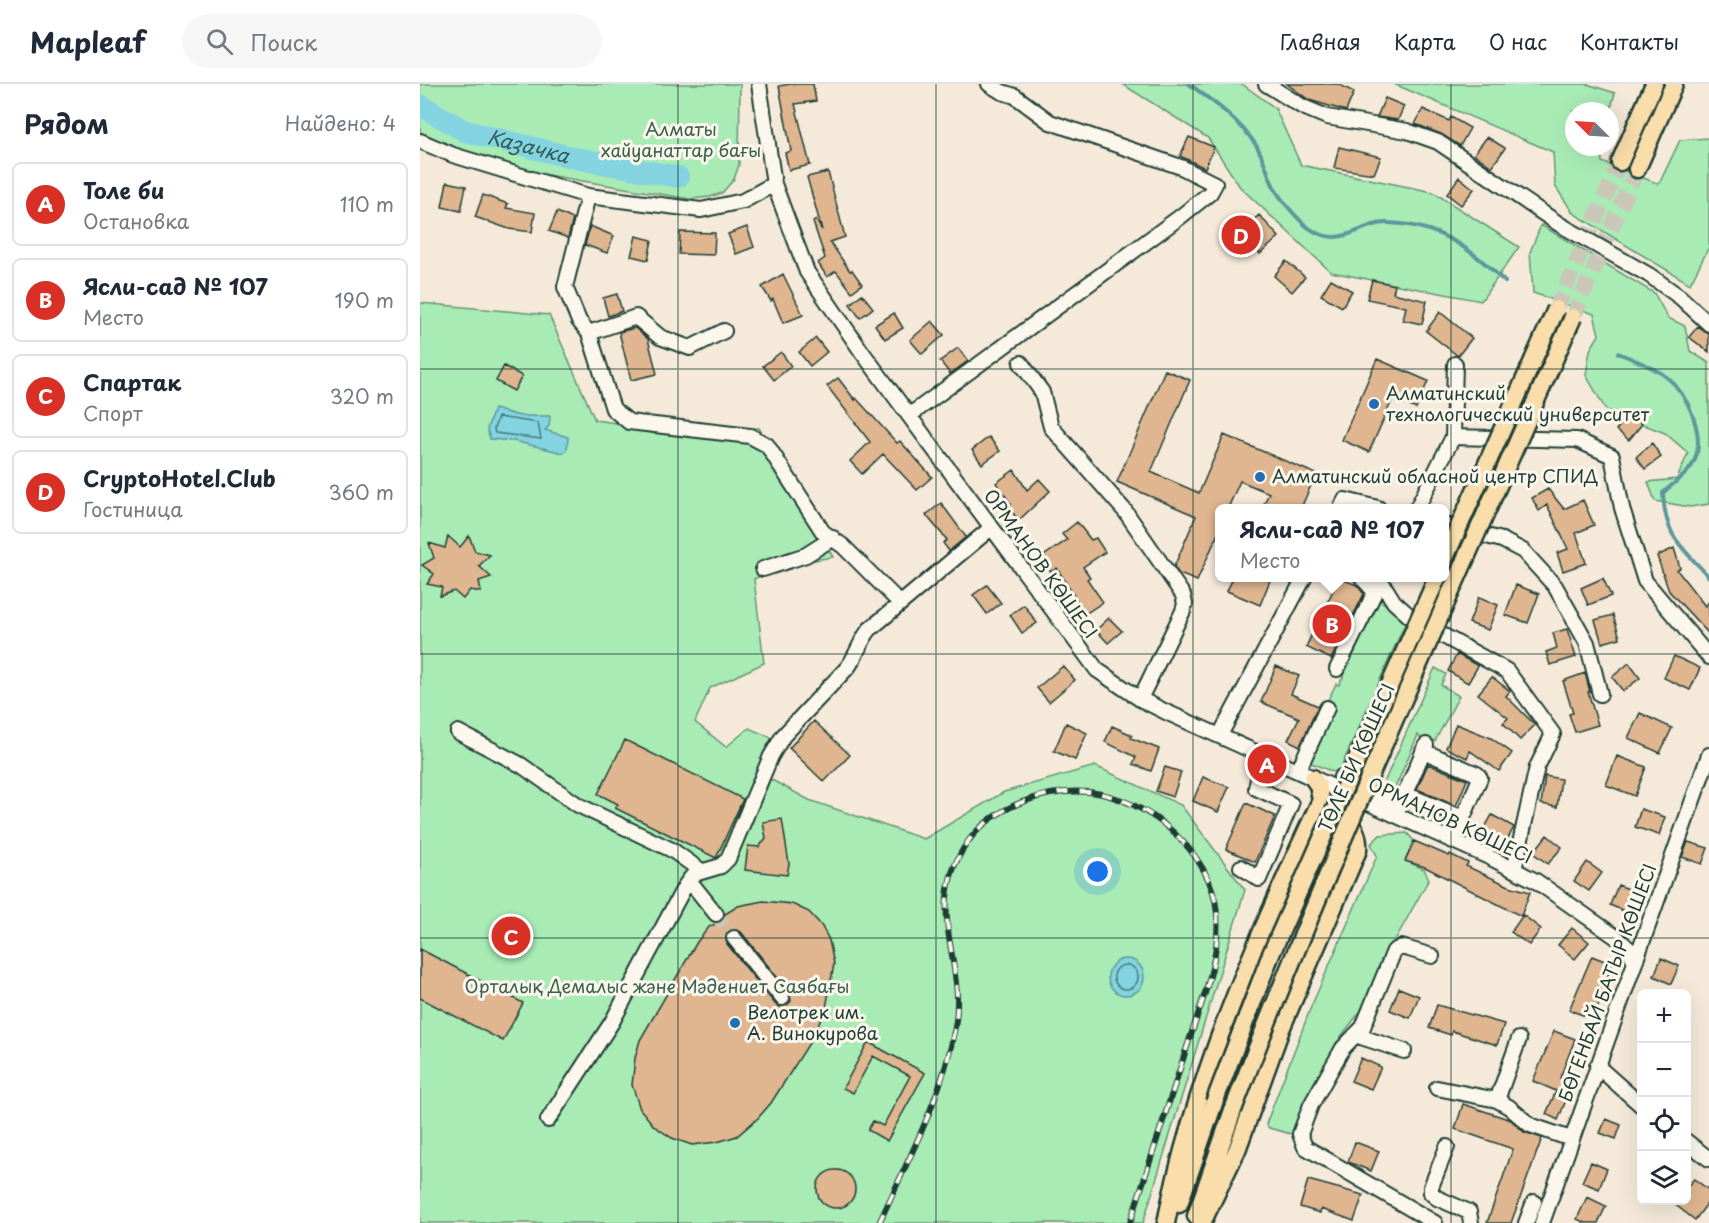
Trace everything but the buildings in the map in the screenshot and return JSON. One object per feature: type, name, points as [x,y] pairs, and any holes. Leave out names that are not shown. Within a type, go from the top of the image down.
[{"type":"main road","points":[[1620,162],[1654,84]]},
{"type":"main road","points":[[1637,169],[1674,84]]},
{"type":"main road","points":[[1449,549],[1556,309]]},
{"type":"main road","name":"ТӨЛЕ БИ КӨШЕСІ","points":[[1193,1223],[1289,963],[1573,317]]},
{"type":"main road","name":"ТӨЛЕ БИ КӨШЕСІ","points":[[1172,1223],[1214,1103],[1271,954],[1435,582]]},
{"type":"main road","points":[[1166,1223],[1186,1134],[1238,991],[1321,800],[1318,785],[1305,775]]},
{"type":"main road","points":[[1202,1223],[1237,1150],[1281,1029],[1358,850],[1356,830],[1347,820],[1327,815],[1311,822]]},
{"type":"street","name":"ОРМАНОВ КӨШЕСІ","points":[[759,84],[774,184],[807,272],[862,352],[1096,670],[1140,699],[1305,775],[1401,804],[1453,841],[1536,881],[1616,937],[1630,950],[1635,963]]},
{"type":"street","points":[[910,415],[1180,217],[1210,193],[1215,184],[1180,167],[1050,122],[1015,96],[1002,93],[989,84]]},
{"type":"street","points":[[1266,84],[1303,107],[1326,117],[1407,130],[1438,142],[1559,224],[1649,275],[1680,297],[1709,324]]},
{"type":"street","points":[[420,141],[453,155],[588,196],[701,210],[743,201],[774,184]]},
{"type":"street","points":[[588,196],[565,287],[579,321],[589,333],[613,409],[628,422],[750,436],[767,445],[823,532],[843,546],[900,603]]},
{"type":"street","points":[[589,333],[636,317],[660,337],[690,348],[724,331]]},
{"type":"street","points":[[1021,363],[1042,392],[1051,427],[1125,511],[1183,595],[1183,611],[1140,699]]},
{"type":"street","points":[[1419,504],[1453,437],[1455,364]]},
{"type":"street","points":[[1453,437],[1577,440],[1612,456],[1622,508],[1645,581],[1709,657]]},
{"type":"street","points":[[1343,504],[1345,500],[1362,504]]},
{"type":"street","points":[[1449,526],[1502,540],[1523,551],[1556,586],[1587,643],[1600,694]]},
{"type":"street","points":[[548,1120],[612,1022],[689,880],[700,870],[721,867],[728,860],[771,756],[783,736],[855,659],[861,639],[870,629],[991,528]]},
{"type":"street","points":[[763,569],[806,555],[833,538]]},
{"type":"street","points":[[1220,735],[1302,582]]},
{"type":"street","points":[[1337,669],[1375,592],[1366,582]]},
{"type":"street","points":[[1382,582],[1394,602],[1413,619],[1507,671],[1553,734],[1535,776],[1514,870]]},
{"type":"street","points":[[1305,775],[1327,708]]},
{"type":"street","points":[[459,732],[521,765],[572,802],[672,850],[700,870]]},
{"type":"street","points":[[1401,804],[1425,748],[1478,774],[1479,782],[1453,841]]},
{"type":"street","points":[[1241,867],[1258,879],[1291,804],[1256,788],[1263,755]]},
{"type":"street","name":"БӨГЕНБАЙ БАТЫР КӨШЕСІ","points":[[1542,1223],[1709,755]]},
{"type":"street","points":[[1341,777],[1401,804],[1463,818]]},
{"type":"street","points":[[689,880],[716,914]]},
{"type":"street","points":[[734,938],[782,998]]},
{"type":"street","points":[[1432,956],[1402,947],[1394,951],[1363,1027],[1344,1048],[1311,1105],[1300,1134],[1305,1147],[1435,1223]]},
{"type":"street","points":[[1355,1035],[1404,1051]]},
{"type":"street","points":[[1497,1100],[1519,1040]]},
{"type":"street","points":[[1597,1066],[1637,1102]]},
{"type":"street","points":[[1437,1088],[1497,1100],[1530,1125],[1571,1139]]},
{"type":"street","points":[[1691,1145],[1709,1159]]},
{"type":"street","points":[[1447,1147],[1431,1187],[1431,1193],[1469,1212],[1471,1223]]},
{"type":"street","points":[[1526,1223],[1534,1202]]},
{"type":"green space","name":"Алматы хайуанаттар бағы","points":[[420,84],[740,84],[739,165],[734,179],[722,193],[690,199],[541,174],[459,149],[420,132]]},
{"type":"green space","points":[[1122,84],[1242,84],[1275,108],[1301,165],[1433,192],[1519,247],[1481,301],[1331,272],[1240,187],[1208,138]]},
{"type":"green space","points":[[1394,84],[1587,84],[1615,93],[1613,102],[1565,102],[1565,156],[1602,156],[1602,162],[1659,184],[1680,140],[1709,138],[1709,247],[1690,284],[1573,213],[1555,186],[1553,152]]},
{"type":"green space","points":[[1541,225],[1654,293],[1668,318],[1685,326],[1690,351],[1709,363],[1709,504],[1690,507],[1655,501],[1648,482],[1677,479],[1688,453],[1665,433],[1606,410],[1586,375],[1590,350],[1599,335],[1594,314],[1533,293],[1530,252]]},
{"type":"green space","name":"Орталық Демалыс және Мәдениет Саябағы","points":[[420,303],[549,315],[595,420],[674,431],[759,428],[833,557],[780,566],[754,579],[764,663],[710,688],[695,722],[726,747],[749,728],[772,738],[757,772],[809,800],[924,839],[1004,792],[1095,766],[1181,805],[1245,890],[1143,1223],[420,1223]]},
{"type":"green space","points":[[1379,600],[1407,619],[1338,774],[1309,762],[1333,708],[1328,700],[1336,684],[1339,685]]},
{"type":"green space","points":[[1435,668],[1446,674],[1441,685],[1459,696],[1435,741],[1429,738],[1426,745],[1418,735],[1395,788],[1399,791],[1395,793],[1382,787]]},
{"type":"green space","points":[[1407,833],[1414,841],[1406,861],[1424,869],[1429,879],[1394,942],[1367,1003],[1342,1035],[1322,1071],[1295,1131],[1291,1134],[1269,1128],[1266,1124],[1311,1007],[1377,856],[1371,844],[1380,835]]},
{"type":"water","points":[[494,409],[520,416],[550,416],[549,426],[545,430],[568,437],[567,449],[563,453],[514,441],[490,439],[487,429]]},
{"type":"water","points":[[1126,959],[1139,964],[1144,977],[1139,990],[1126,995],[1113,990],[1108,977],[1113,964]]},
{"type":"waterway","points":[[1189,84],[1242,127],[1259,150],[1277,192],[1295,215],[1309,228],[1331,237],[1387,223],[1422,228],[1452,240],[1466,249],[1505,282]]},
{"type":"waterway","name":"Казачка","points":[[420,105],[465,131],[570,157],[678,177]]},
{"type":"waterway","points":[[1618,353],[1663,374],[1682,394],[1693,415],[1698,439],[1694,461],[1688,471],[1663,493],[1664,508],[1676,540],[1709,577]]},
{"type":"tunnel","points":[[1556,309],[1620,162]]},
{"type":"tunnel","points":[[1573,317],[1637,169]]},
{"type":"tunnel","points":[[716,914],[734,938]]},
{"type":"railway","points":[[879,1223],[933,1102],[955,1027],[956,979],[947,913],[948,890],[954,867],[967,843],[991,819],[1022,802],[1056,793],[1073,792],[1111,796],[1133,805],[1174,832],[1204,870],[1213,891],[1217,914],[1213,965],[1130,1223]]},
{"type":"place","name":"CryptoHotel.Club","points":[[1241,235]]},
{"type":"place","name":"Алматинский технологический университет","points":[[1374,404]]},
{"type":"place","name":"Алматинский обласной центр СПИД","points":[[1260,477]]},
{"type":"place","name":"Ясли-сад № 107","points":[[1332,624]]},
{"type":"place","name":"Толе би","points":[[1267,764]]},
{"type":"place","name":"Спартак","points":[[511,936]]},
{"type":"place","name":"Велотрек им. А. Винокурова","points":[[735,1023]]}]
